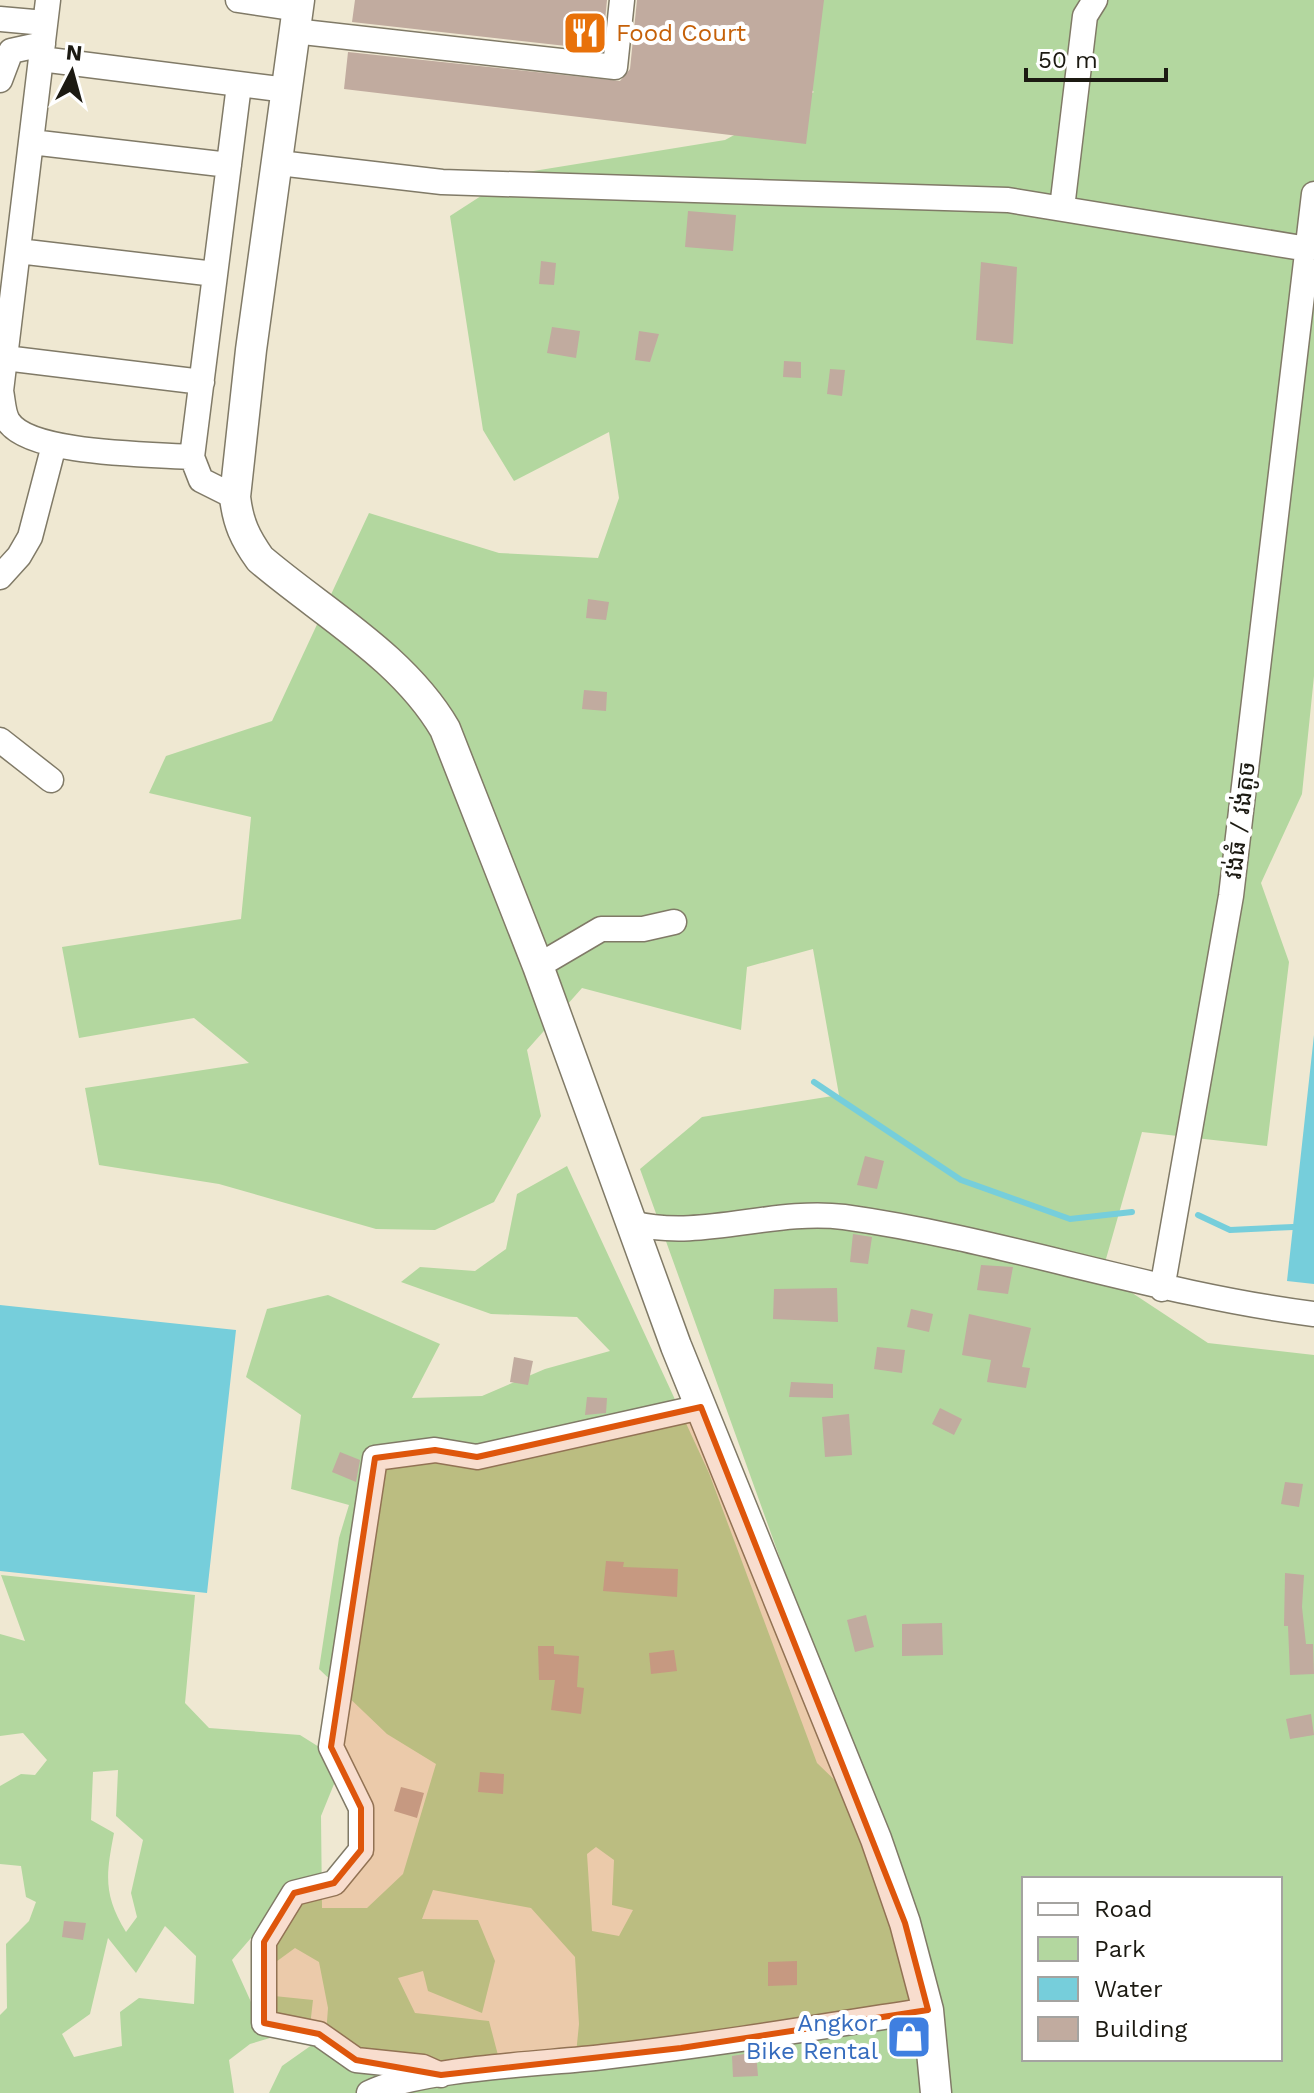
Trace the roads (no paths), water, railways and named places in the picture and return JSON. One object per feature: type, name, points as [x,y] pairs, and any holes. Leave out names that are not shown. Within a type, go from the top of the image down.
[{"type":"main road","points":[[297,13],[279,163],[251,350],[235,497],[244,537],[260,559],[404,675],[431,705],[445,729],[538,966],[701,1407],[876,1839],[905,1923],[928,2010],[936,2093]]},
{"type":"street","points":[[238,0],[297,13],[615,67],[622,0]]},
{"type":"street","points":[[1062,208],[1085,16],[1095,0]]},
{"type":"street","points":[[0,19],[239,85],[287,90]]},
{"type":"street","points":[[0,80],[11,51],[44,32]]},
{"type":"street","points":[[44,32],[1,391],[3,420],[19,432],[54,445],[192,457]]},
{"type":"street","points":[[235,497],[201,480],[192,457],[239,85]]},
{"type":"street","points":[[31,142],[229,165]]},
{"type":"street","points":[[279,163],[442,182],[781,190],[1008,200],[1308,249]]},
{"type":"street","name":"វង់ធំ / វង់តូច","points":[[1162,1289],[1231,896],[1314,194]]},
{"type":"street","points":[[18,251],[215,274]]},
{"type":"street","points":[[5,358],[202,382]]},
{"type":"street","points":[[0,577],[19,556],[30,537],[54,445]]},
{"type":"street","points":[[0,740],[51,780]]},
{"type":"street","points":[[538,966],[601,929],[643,929],[674,922]]},
{"type":"street","points":[[632,1223],[671,1230],[787,1214],[840,1217],[912,1228],[1162,1289],[1243,1305],[1314,1314]]},
{"type":"street","points":[[441,2075],[423,2067],[356,2060],[319,2034],[264,2023],[264,1942],[294,1893],[334,1883],[361,1850],[361,1808],[331,1747],[375,1458],[435,1450],[477,1457],[701,1407]]},
{"type":"street","points":[[369,2093],[384,2085],[441,2075],[681,2048],[928,2010]]},
{"type":"water","points":[[1314,1035],[1314,1284],[1287,1281]]},
{"type":"water","points":[[0,1305],[236,1330],[207,1593],[0,1571]]},
{"type":"waterway","points":[[814,1082],[961,1180],[1070,1219],[1132,1212]]},
{"type":"waterway","points":[[1198,1215],[1230,1230],[1293,1227]]},
{"type":"place","name":"Food Court","points":[[585,33]]},
{"type":"place","name":"Angkor Bike Rental","points":[[909,2037]]}]
